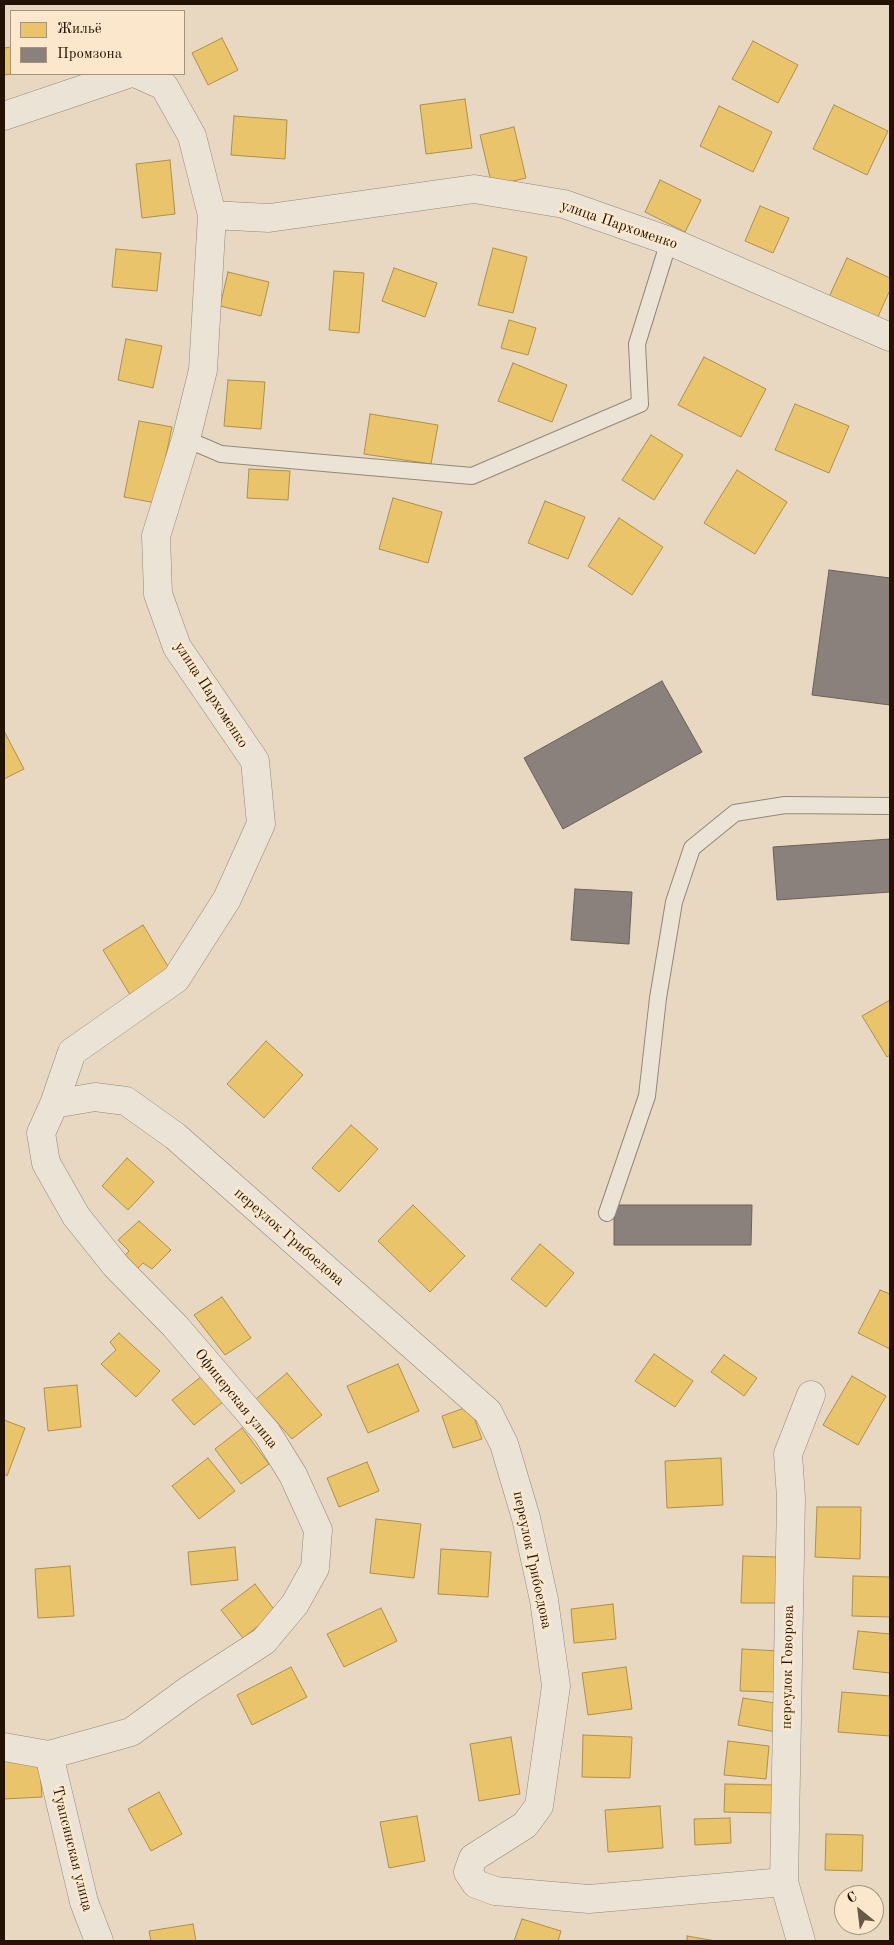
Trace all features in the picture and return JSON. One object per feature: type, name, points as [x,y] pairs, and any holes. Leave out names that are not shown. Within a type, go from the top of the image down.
[{"type":"street","points":[[4,116],[125,75]]},
{"type":"street","name":"улица Пархоменко","points":[[54,1104],[72,1052],[176,978],[227,899],[261,824],[254,761],[177,647],[158,594],[156,536],[186,439],[203,370],[212,215],[192,136],[164,86],[139,75]]},
{"type":"street","name":"улица Пархоменко","points":[[212,215],[270,218],[474,189],[564,204],[669,241],[890,337]]},
{"type":"street","name":"переулок Грибоедова","points":[[54,1104],[95,1097],[126,1101],[175,1136],[488,1412],[504,1444],[526,1518],[544,1600],[556,1686],[539,1806],[526,1825],[473,1858],[468,1872],[476,1884],[495,1891],[589,1899],[784,1882]]},
{"type":"street","name":"Офицерская улица","points":[[4,1747],[49,1755],[131,1732],[190,1689],[264,1641],[295,1604],[316,1568],[318,1530],[293,1475],[267,1433],[176,1326],[116,1266],[76,1216],[46,1164],[41,1133],[54,1104]]},
{"type":"street","name":"переулок Говорова","points":[[801,1941],[784,1882],[791,1498],[788,1454],[811,1395]]},
{"type":"street","name":"Туапсинская улица","points":[[49,1755],[84,1902],[99,1941]]},
{"type":"lane","points":[[186,439],[221,454],[472,476],[640,404],[637,344],[669,241]]},
{"type":"lane","points":[[607,1213],[647,1096],[658,998],[674,902],[692,848],[735,813],[785,805],[890,806]]},
{"type":"building: Жильё","points":[[222,38],[238,70],[208,85],[192,53]]},
{"type":"building: Жильё","points":[[753,41],[798,65],[778,103],[732,79]]},
{"type":"building: Жильё","points":[[10,47],[10,74],[4,75],[4,48]]},
{"type":"building: Жильё","points":[[465,99],[472,148],[426,154],[420,105]]},
{"type":"building: Жильё","points":[[834,105],[888,131],[867,175],[813,149]]},
{"type":"building: Жильё","points":[[719,106],[772,132],[753,172],[700,146]]},
{"type":"building: Жильё","points":[[234,116],[287,120],[285,159],[231,155]]},
{"type":"building: Жильё","points":[[514,127],[526,178],[492,186],[480,135]]},
{"type":"building: Жильё","points":[[170,160],[175,214],[142,218],[136,164]]},
{"type":"building: Жильё","points":[[660,180],[701,200],[685,232],[645,212]]},
{"type":"building: Жильё","points":[[760,206],[789,218],[773,253],[745,241]]},
{"type":"building: Жильё","points":[[493,248],[527,257],[513,313],[478,305]]},
{"type":"building: Жильё","points":[[116,249],[161,253],[157,291],[112,287]]},
{"type":"building: Жильё","points":[[847,258],[890,278],[890,290],[876,321],[828,299]]},
{"type":"building: Жильё","points":[[394,268],[437,283],[425,317],[382,301]]},
{"type":"building: Жильё","points":[[334,271],[364,273],[359,333],[329,330]]},
{"type":"building: Жильё","points":[[228,272],[269,282],[261,316],[220,306]]},
{"type":"building: Жильё","points":[[509,320],[536,328],[528,355],[501,348]]},
{"type":"building: Жильё","points":[[126,339],[162,346],[153,388],[118,380]]},
{"type":"building: Жильё","points":[[704,357],[766,389],[741,437],[678,405]]},
{"type":"building: Жильё","points":[[513,363],[567,385],[552,422],[498,401]]},
{"type":"building: Жильё","points":[[228,380],[265,382],[261,429],[224,426]]},
{"type":"building: Жильё","points":[[795,404],[849,426],[829,473],[775,450]]},
{"type":"building: Жильё","points":[[370,414],[438,425],[431,464],[364,454]]},
{"type":"building: Жильё","points":[[139,421],[172,427],[156,503],[124,497]]},
{"type":"building: Жильё","points":[[651,435],[683,455],[654,500],[622,480]]},
{"type":"building: Жильё","points":[[249,469],[290,471],[288,500],[247,498]]},
{"type":"building: Жильё","points":[[737,470],[787,502],[755,554],[704,523]]},
{"type":"building: Жильё","points":[[393,498],[442,512],[428,563],[379,549]]},
{"type":"building: Жильё","points":[[545,501],[585,517],[568,559],[528,543]]},
{"type":"building: Жильё","points":[[619,518],[663,547],[632,595],[588,566]]},
{"type":"building: Жильё","points":[[4,731],[24,769],[4,779]]},
{"type":"building: Жильё","points":[[143,925],[172,973],[132,998],[103,950]]},
{"type":"building: Жильё","points":[[890,1000],[890,1055],[887,1057],[862,1016]]},
{"type":"building: Жильё","points":[[266,1041],[303,1075],[264,1118],[227,1084]]},
{"type":"building: Жильё","points":[[351,1125],[378,1149],[339,1192],[312,1168]]},
{"type":"building: Жильё","points":[[127,1158],[154,1182],[128,1210],[102,1186]]},
{"type":"building: Жильё","points":[[413,1205],[465,1256],[430,1292],[378,1241]]},
{"type":"building: Жильё","points":[[139,1221],[171,1250],[152,1269],[143,1263],[130,1276],[119,1262],[129,1251],[118,1240]]},
{"type":"building: Жильё","points":[[540,1244],[574,1273],[546,1307],[511,1279]]},
{"type":"building: Жильё","points":[[880,1290],[890,1294],[890,1349],[858,1333]]},
{"type":"building: Жильё","points":[[222,1297],[251,1338],[225,1355],[194,1315]]},
{"type":"building: Жильё","points":[[119,1333],[160,1371],[136,1397],[101,1364],[116,1350],[110,1342]]},
{"type":"building: Жильё","points":[[654,1354],[693,1381],[675,1407],[635,1381]]},
{"type":"building: Жильё","points":[[724,1355],[757,1378],[744,1396],[711,1372]]},
{"type":"building: Жильё","points":[[398,1364],[419,1411],[368,1433],[347,1386]]},
{"type":"building: Жильё","points":[[287,1373],[322,1415],[292,1439],[256,1399]]},
{"type":"building: Жильё","points":[[202,1376],[223,1402],[194,1425],[172,1400]]},
{"type":"building: Жильё","points":[[852,1376],[886,1396],[858,1445],[823,1425]]},
{"type":"building: Жильё","points":[[77,1385],[81,1427],[48,1431],[44,1388]]},
{"type":"building: Жильё","points":[[470,1406],[482,1439],[453,1448],[442,1416]]},
{"type":"building: Жильё","points":[[4,1420],[25,1428],[7,1476],[4,1474]]},
{"type":"building: Жильё","points":[[242,1428],[269,1464],[241,1484],[215,1449]]},
{"type":"building: Жильё","points":[[208,1458],[235,1491],[199,1519],[172,1486]]},
{"type":"building: Жильё","points":[[721,1458],[723,1505],[667,1508],[665,1461]]},
{"type":"building: Жильё","points":[[367,1462],[379,1491],[339,1507],[327,1478]]},
{"type":"building: Жильё","points":[[817,1507],[861,1507],[860,1559],[815,1557]]},
{"type":"building: Жильё","points":[[376,1519],[421,1524],[414,1578],[370,1573]]},
{"type":"building: Жильё","points":[[235,1547],[238,1580],[191,1585],[188,1552]]},
{"type":"building: Жильё","points":[[441,1549],[491,1552],[488,1597],[438,1594]]},
{"type":"building: Жильё","points":[[743,1556],[778,1557],[776,1603],[741,1603]]},
{"type":"building: Жильё","points":[[70,1566],[74,1616],[38,1618],[35,1569]]},
{"type":"building: Жильё","points":[[853,1576],[890,1577],[890,1617],[852,1616]]},
{"type":"building: Жильё","points":[[255,1584],[276,1612],[243,1638],[221,1610]]},
{"type":"building: Жильё","points":[[613,1604],[616,1639],[574,1643],[571,1609]]},
{"type":"building: Жильё","points":[[381,1608],[397,1641],[344,1667],[327,1634]]},
{"type":"building: Жильё","points":[[858,1631],[890,1634],[890,1673],[853,1669]]},
{"type":"building: Жильё","points":[[742,1649],[779,1651],[777,1692],[740,1691]]},
{"type":"building: Жильё","points":[[291,1667],[307,1697],[252,1725],[237,1695]]},
{"type":"building: Жильё","points":[[626,1667],[632,1709],[588,1715],[582,1673]]},
{"type":"building: Жильё","points":[[842,1692],[890,1696],[890,1736],[838,1732]]},
{"type":"building: Жильё","points":[[743,1698],[781,1704],[776,1732],[738,1725]]},
{"type":"building: Жильё","points":[[583,1735],[632,1737],[630,1778],[582,1777]]},
{"type":"building: Жильё","points":[[511,1737],[520,1794],[479,1801],[470,1744]]},
{"type":"building: Жильё","points":[[728,1741],[769,1746],[766,1779],[724,1775]]},
{"type":"building: Жильё","points":[[39,1757],[42,1797],[4,1799],[4,1760]]},
{"type":"building: Жильё","points":[[725,1784],[774,1785],[774,1813],[724,1812]]},
{"type":"building: Жильё","points":[[159,1792],[182,1834],[151,1851],[128,1809]]},
{"type":"building: Жильё","points":[[660,1806],[663,1848],[608,1852],[605,1810]]},
{"type":"building: Жильё","points":[[417,1816],[425,1861],[389,1868],[380,1822]]},
{"type":"building: Жильё","points":[[730,1818],[731,1843],[695,1845],[694,1819]]},
{"type":"building: Жильё","points":[[826,1834],[863,1835],[862,1871],[825,1870]]},
{"type":"building: Жильё","points":[[522,1919],[561,1931],[558,1941],[514,1941]]},
{"type":"building: Жильё","points":[[193,1924],[196,1941],[151,1941],[149,1931]]},
{"type":"building: Жильё","points":[[687,1936],[716,1941],[687,1941]]},
{"type":"building: Промзона","points":[[829,570],[890,578],[890,705],[812,695]]},
{"type":"building: Промзона","points":[[662,681],[702,752],[563,829],[524,758]]},
{"type":"building: Промзона","points":[[890,839],[890,892],[777,900],[773,847]]},
{"type":"building: Промзона","points":[[575,889],[632,892],[629,944],[571,940]]},
{"type":"building: Промзона","points":[[614,1205],[752,1205],[751,1245],[614,1245]]}]
